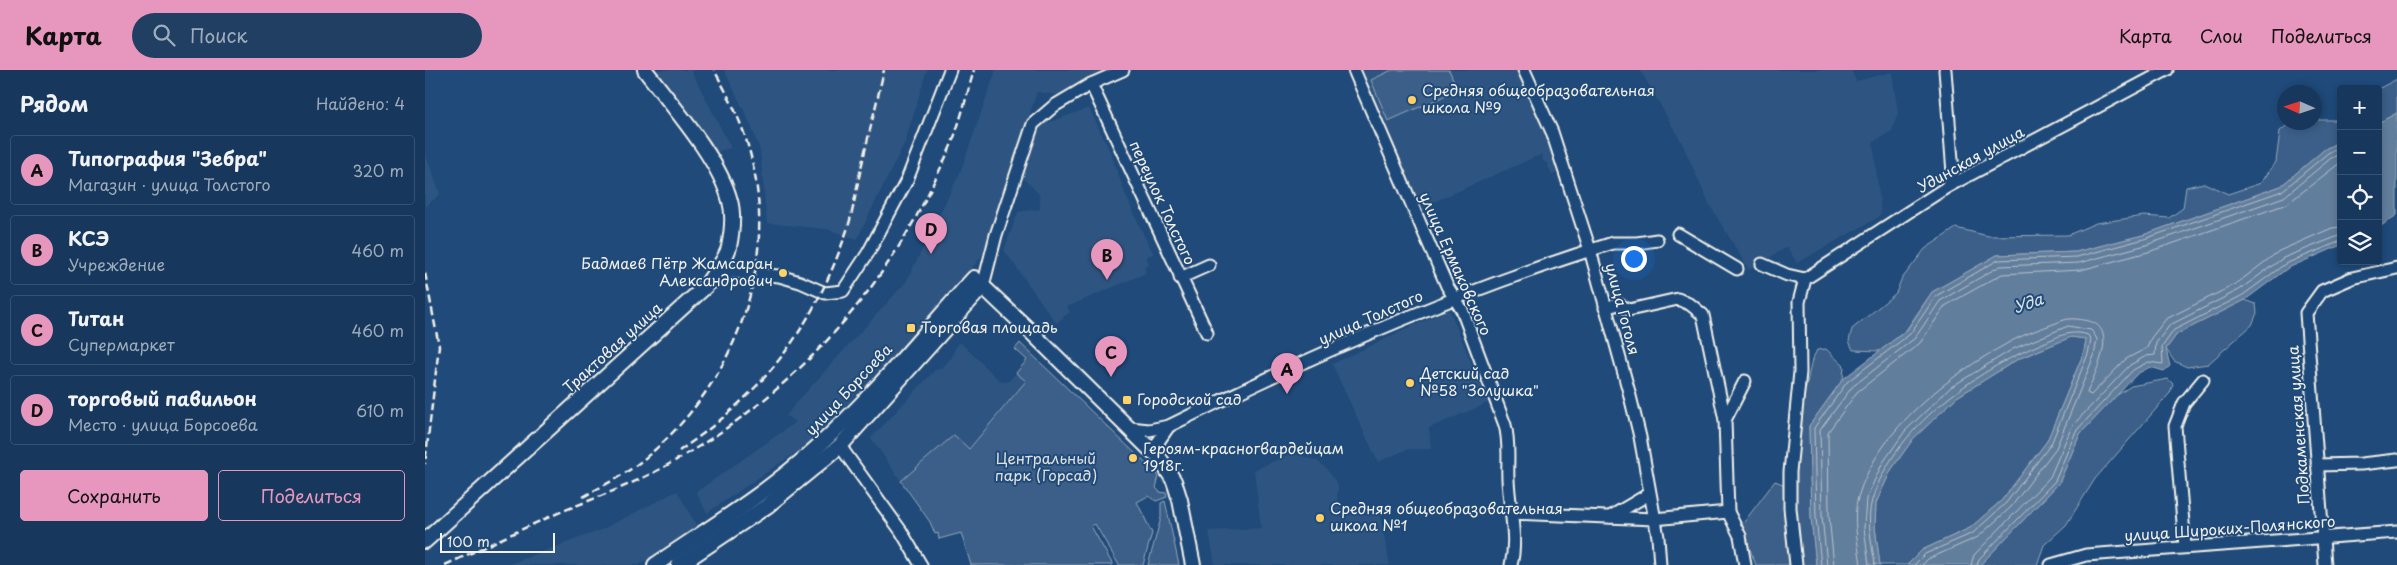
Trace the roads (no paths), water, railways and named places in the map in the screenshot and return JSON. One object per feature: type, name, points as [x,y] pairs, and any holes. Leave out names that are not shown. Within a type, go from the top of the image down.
[{"type":"main road","name":"Трактовая улица","points":[[425,541],[706,286],[729,249],[732,222],[730,201],[708,155],[645,70]]},
{"type":"main road","points":[[978,282],[1160,459],[1174,481],[1180,500],[1193,565]]},
{"type":"main road","name":"улица Борсоева","points":[[679,565],[767,506],[840,446],[978,282]]},
{"type":"main road","name":"улица Борсоева","points":[[655,565],[761,493],[815,450],[978,282]]},
{"type":"street","points":[[706,286],[731,272],[779,276],[800,282],[825,293],[843,291],[868,253],[907,180],[950,70]]},
{"type":"street","points":[[978,282],[993,250],[1033,124],[1045,112],[1091,84],[1123,70]]},
{"type":"street","name":"улица Ермаковского","points":[[1354,70],[1437,264],[1462,310],[1507,435],[1511,513],[1515,547],[1511,565]]},
{"type":"street","name":"улица Гоголя","points":[[1524,70],[1551,132],[1590,250],[1640,437],[1659,544],[1660,565]]},
{"type":"street","points":[[1945,70],[1953,173],[1947,187]]},
{"type":"street","name":"Удинская улица","points":[[1803,285],[1947,187],[2163,71]]},
{"type":"street","name":"переулок Толстого","points":[[1091,84],[1207,333]]},
{"type":"street","points":[[1678,234],[1737,269]]},
{"type":"street","name":"улица Толстого","points":[[1130,428],[1149,430],[1169,426],[1286,371],[1454,298],[1613,242],[1637,243],[1657,240]]},
{"type":"street","points":[[1762,264],[1787,275],[1803,285],[1800,372],[1790,472],[1790,508],[1796,565]]},
{"type":"street","points":[[1180,278],[1209,265]]},
{"type":"street","name":"Подкаменская улица","points":[[2325,565],[2306,314],[2322,291],[2352,278],[2397,268]]},
{"type":"street","points":[[1605,308],[1617,304],[1629,310],[1678,299],[1691,305],[1703,316],[1725,420],[1728,512],[1740,536],[1745,565]]},
{"type":"street","points":[[2185,547],[2175,426],[2184,403],[2203,380]]},
{"type":"street","points":[[1725,420],[1745,381]]},
{"type":"street","points":[[1160,459],[1159,442],[1169,426]]},
{"type":"street","points":[[840,446],[901,531],[921,565]]},
{"type":"street","points":[[2317,465],[2361,464],[2397,460]]},
{"type":"street","points":[[1610,517],[1649,494]]},
{"type":"street","points":[[1511,513],[1655,519],[1728,512]]},
{"type":"street","name":"улица Широких-Полянского","points":[[2051,565],[2086,556],[2397,532]]},
{"type":"water","points":[[2397,113],[2397,215],[2382,225],[2382,130],[2382,121]]},
{"type":"water","name":"Уда","points":[[2337,143],[2337,247],[2288,268],[2245,300],[2177,334],[2166,349],[2170,366],[2164,371],[2150,367],[2137,374],[2080,434],[2059,483],[1980,565],[1907,565],[1922,550],[1970,528],[2002,500],[2047,441],[2084,352],[2086,339],[2071,337],[2018,359],[1957,397],[1913,439],[1891,470],[1876,503],[1875,527],[1880,565],[1816,565],[1811,517],[1809,426],[1843,379],[1907,330],[1932,292],[1997,255],[2076,252],[2143,235],[2281,186],[2325,149]]},
{"type":"railway","points":[[583,497],[635,466],[668,438],[696,405],[720,369],[739,330],[751,290],[758,247],[759,204],[752,161],[745,137],[726,92],[714,70]]},
{"type":"railway","points":[[679,451],[735,407],[759,383],[780,358],[816,302],[832,270],[850,222],[884,70]]},
{"type":"railway","points":[[445,565],[548,517],[645,477],[671,463],[713,438],[788,379],[854,310],[908,231],[952,143],[974,70]]},
{"type":"railway","points":[[425,273],[439,346],[425,464]]},
{"type":"place","name":"Средняя общеобразовательная школа №9","points":[[1412,100]]},
{"type":"place","name":"торговый павильон","points":[[931,254]]},
{"type":"place","name":"Бадмаев Пётр Жамсаран Александрович","points":[[783,273]]},
{"type":"place","name":"КСЭ","points":[[1107,280]]},
{"type":"place","name":"Торговая площадь","points":[[911,328]]},
{"type":"place","name":"Титан","points":[[1111,377]]},
{"type":"place","name":"Детский сад №58 \"Золушка\"","points":[[1410,383]]},
{"type":"place","name":"Типография \"Зебра\"","points":[[1287,394]]},
{"type":"place","name":"Городской сад","points":[[1127,400]]},
{"type":"place","name":"Героям-красногвардейцам 1918г.","points":[[1133,458]]},
{"type":"place","name":"Средняя общеобразовательная школа №1","points":[[1320,518]]},
{"type":"park label","name":"Центральный парк (Горсад)","points":[[1046,468]]}]
